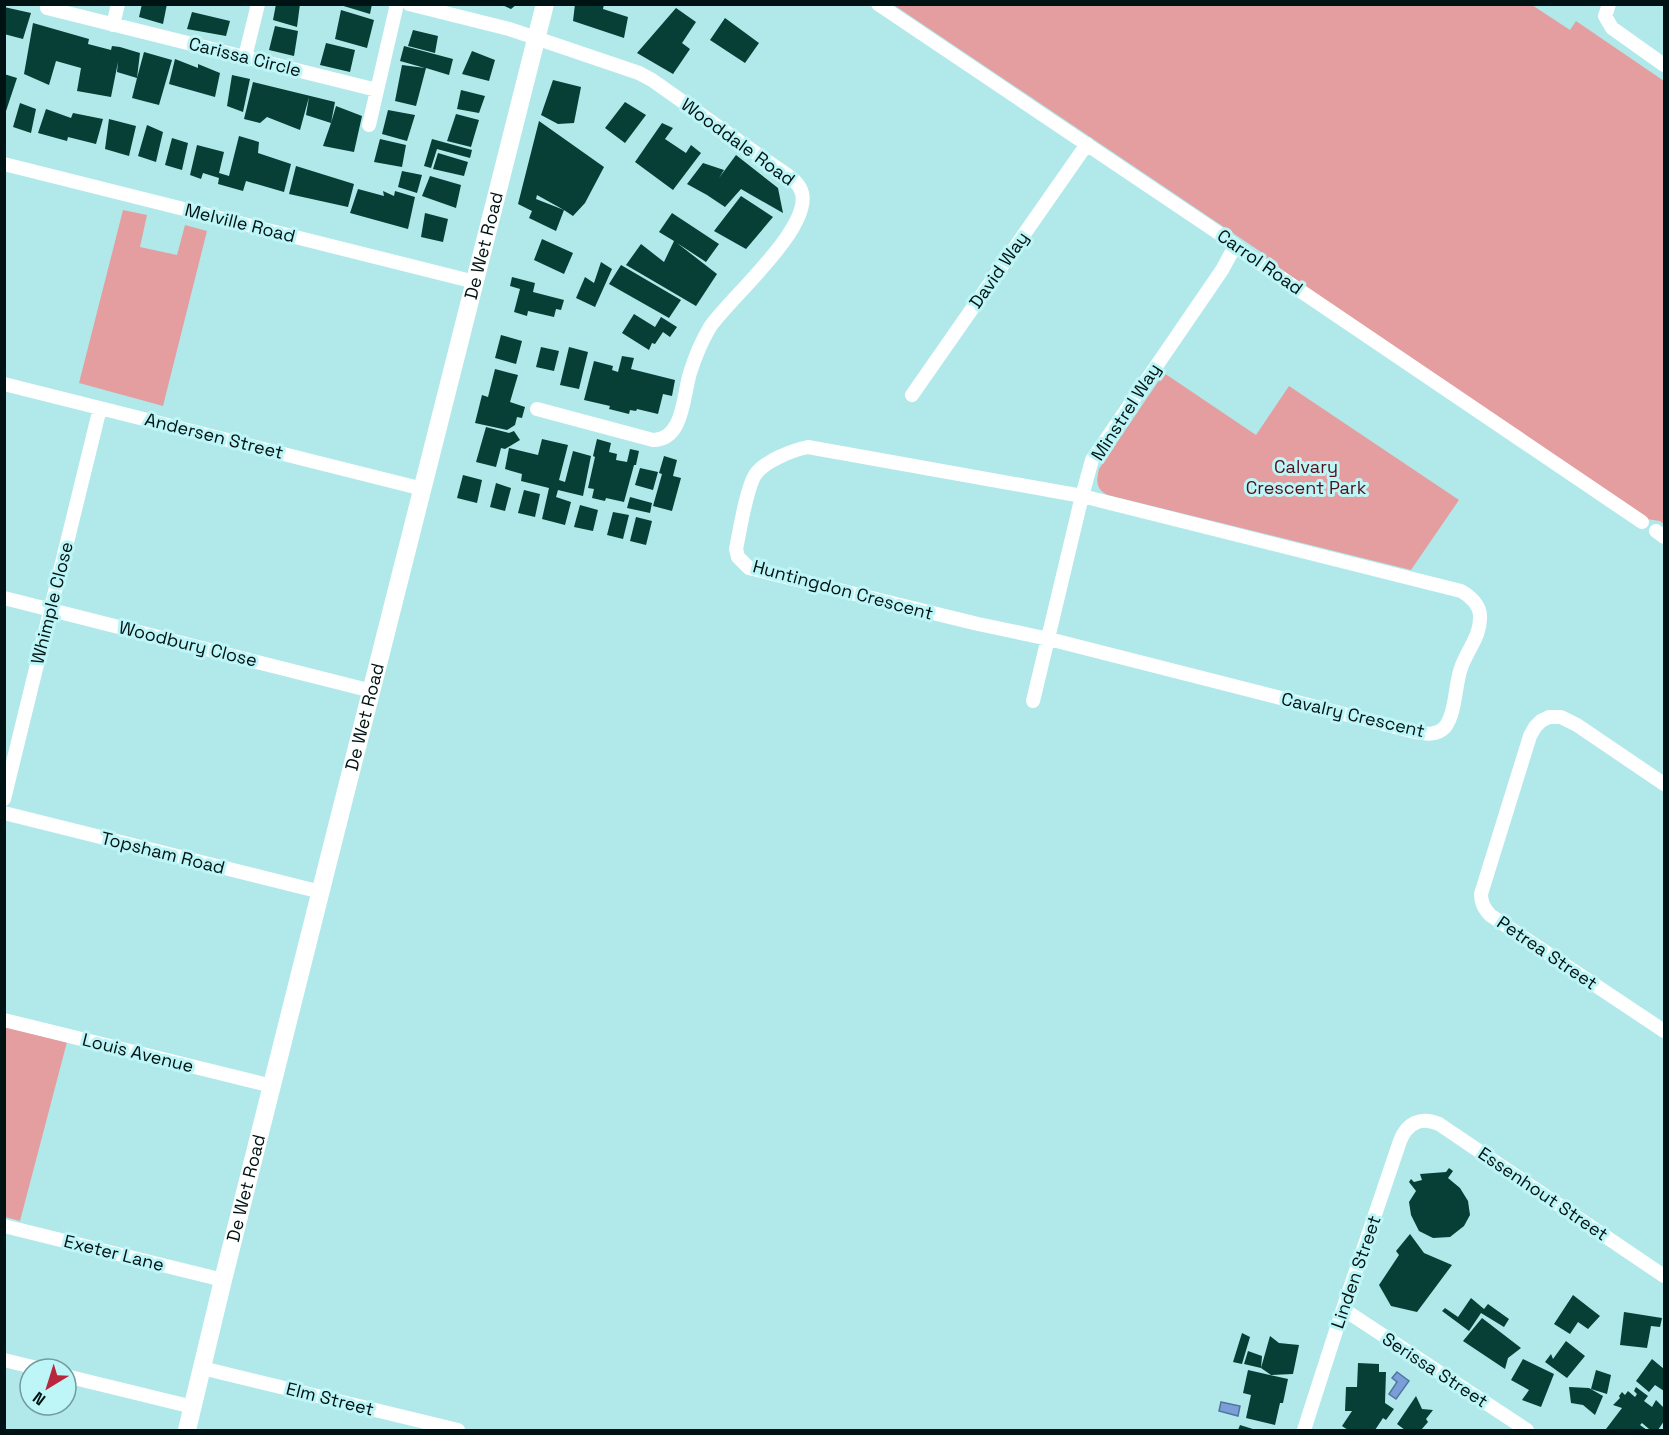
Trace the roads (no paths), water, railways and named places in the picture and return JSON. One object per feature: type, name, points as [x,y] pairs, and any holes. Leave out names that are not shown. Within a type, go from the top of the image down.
[{"type":"street","points":[[113,25],[118,4]]},
{"type":"street","points":[[245,57],[258,4]]},
{"type":"street","points":[[369,124],[397,4]]},
{"type":"street","points":[[409,4],[509,28],[537,38]]},
{"type":"street","name":"De Wet Road","points":[[187,1431],[223,1280],[545,4]]},
{"type":"street","name":"Carrol Road","points":[[878,4],[1642,522]]},
{"type":"street","points":[[1610,4],[1605,16],[1612,28],[1665,65]]},
{"type":"street","name":"Carissa Circle","points":[[46,8],[376,90]]},
{"type":"street","name":"Wooddale Road","points":[[537,38],[627,68],[652,80],[795,180],[802,191],[803,201],[801,212],[794,226],[763,268],[712,325],[700,345],[680,416],[670,435],[660,440],[638,436],[537,409]]},
{"type":"street","name":"David Way","points":[[912,394],[1087,144]]},
{"type":"street","name":"Melville Road","points":[[4,164],[475,282]]},
{"type":"street","name":"Minstrel Way","points":[[1033,701],[1092,460],[1222,270],[1235,246]]},
{"type":"street","name":"Andersen Street","points":[[4,384],[423,489]]},
{"type":"street","name":"Whimple Close","points":[[4,799],[100,408]]},
{"type":"street","name":"Huntingdon Crescent","points":[[1048,639],[749,568],[738,557],[736,549],[749,491],[760,468],[788,453],[808,447],[1082,496]]},
{"type":"street","name":"Cavalry Crescent","points":[[1048,639],[1429,734],[1440,731],[1451,717],[1460,669],[1478,633],[1481,612],[1469,596],[1461,591],[1082,496]]},
{"type":"street","name":"Woodbury Close","points":[[4,598],[372,691]]},
{"type":"street","name":"Petrea Street","points":[[1665,784],[1561,717],[1550,717],[1541,721],[1530,736],[1481,901],[1490,915],[1665,1031]]},
{"type":"street","name":"Topsham Road","points":[[4,813],[321,892]]},
{"type":"street","name":"Louis Avenue","points":[[4,1020],[272,1086]]},
{"type":"street","name":"Essenhout Street","points":[[1419,1121],[1432,1121],[1439,1124],[1665,1276]]},
{"type":"street","name":"Linden Street","points":[[1304,1431],[1403,1134],[1419,1121]]},
{"type":"street","name":"Exeter Lane","points":[[4,1226],[223,1280]]},
{"type":"street","name":"Serissa Street","points":[[1343,1309],[1527,1431]]},
{"type":"street","name":"Elm Street","points":[[202,1368],[409,1425],[458,1431]]},
{"type":"street","points":[[78,1379],[193,1407]]},
{"type":"water","points":[[1397,1372],[1409,1381],[1396,1399],[1389,1394],[1397,1382],[1392,1378]]},
{"type":"water","points":[[1221,1402],[1240,1406],[1238,1416],[1219,1411]]},
{"type":"park label","name":"Calvary Crescent Park","points":[[1306,477]]}]
